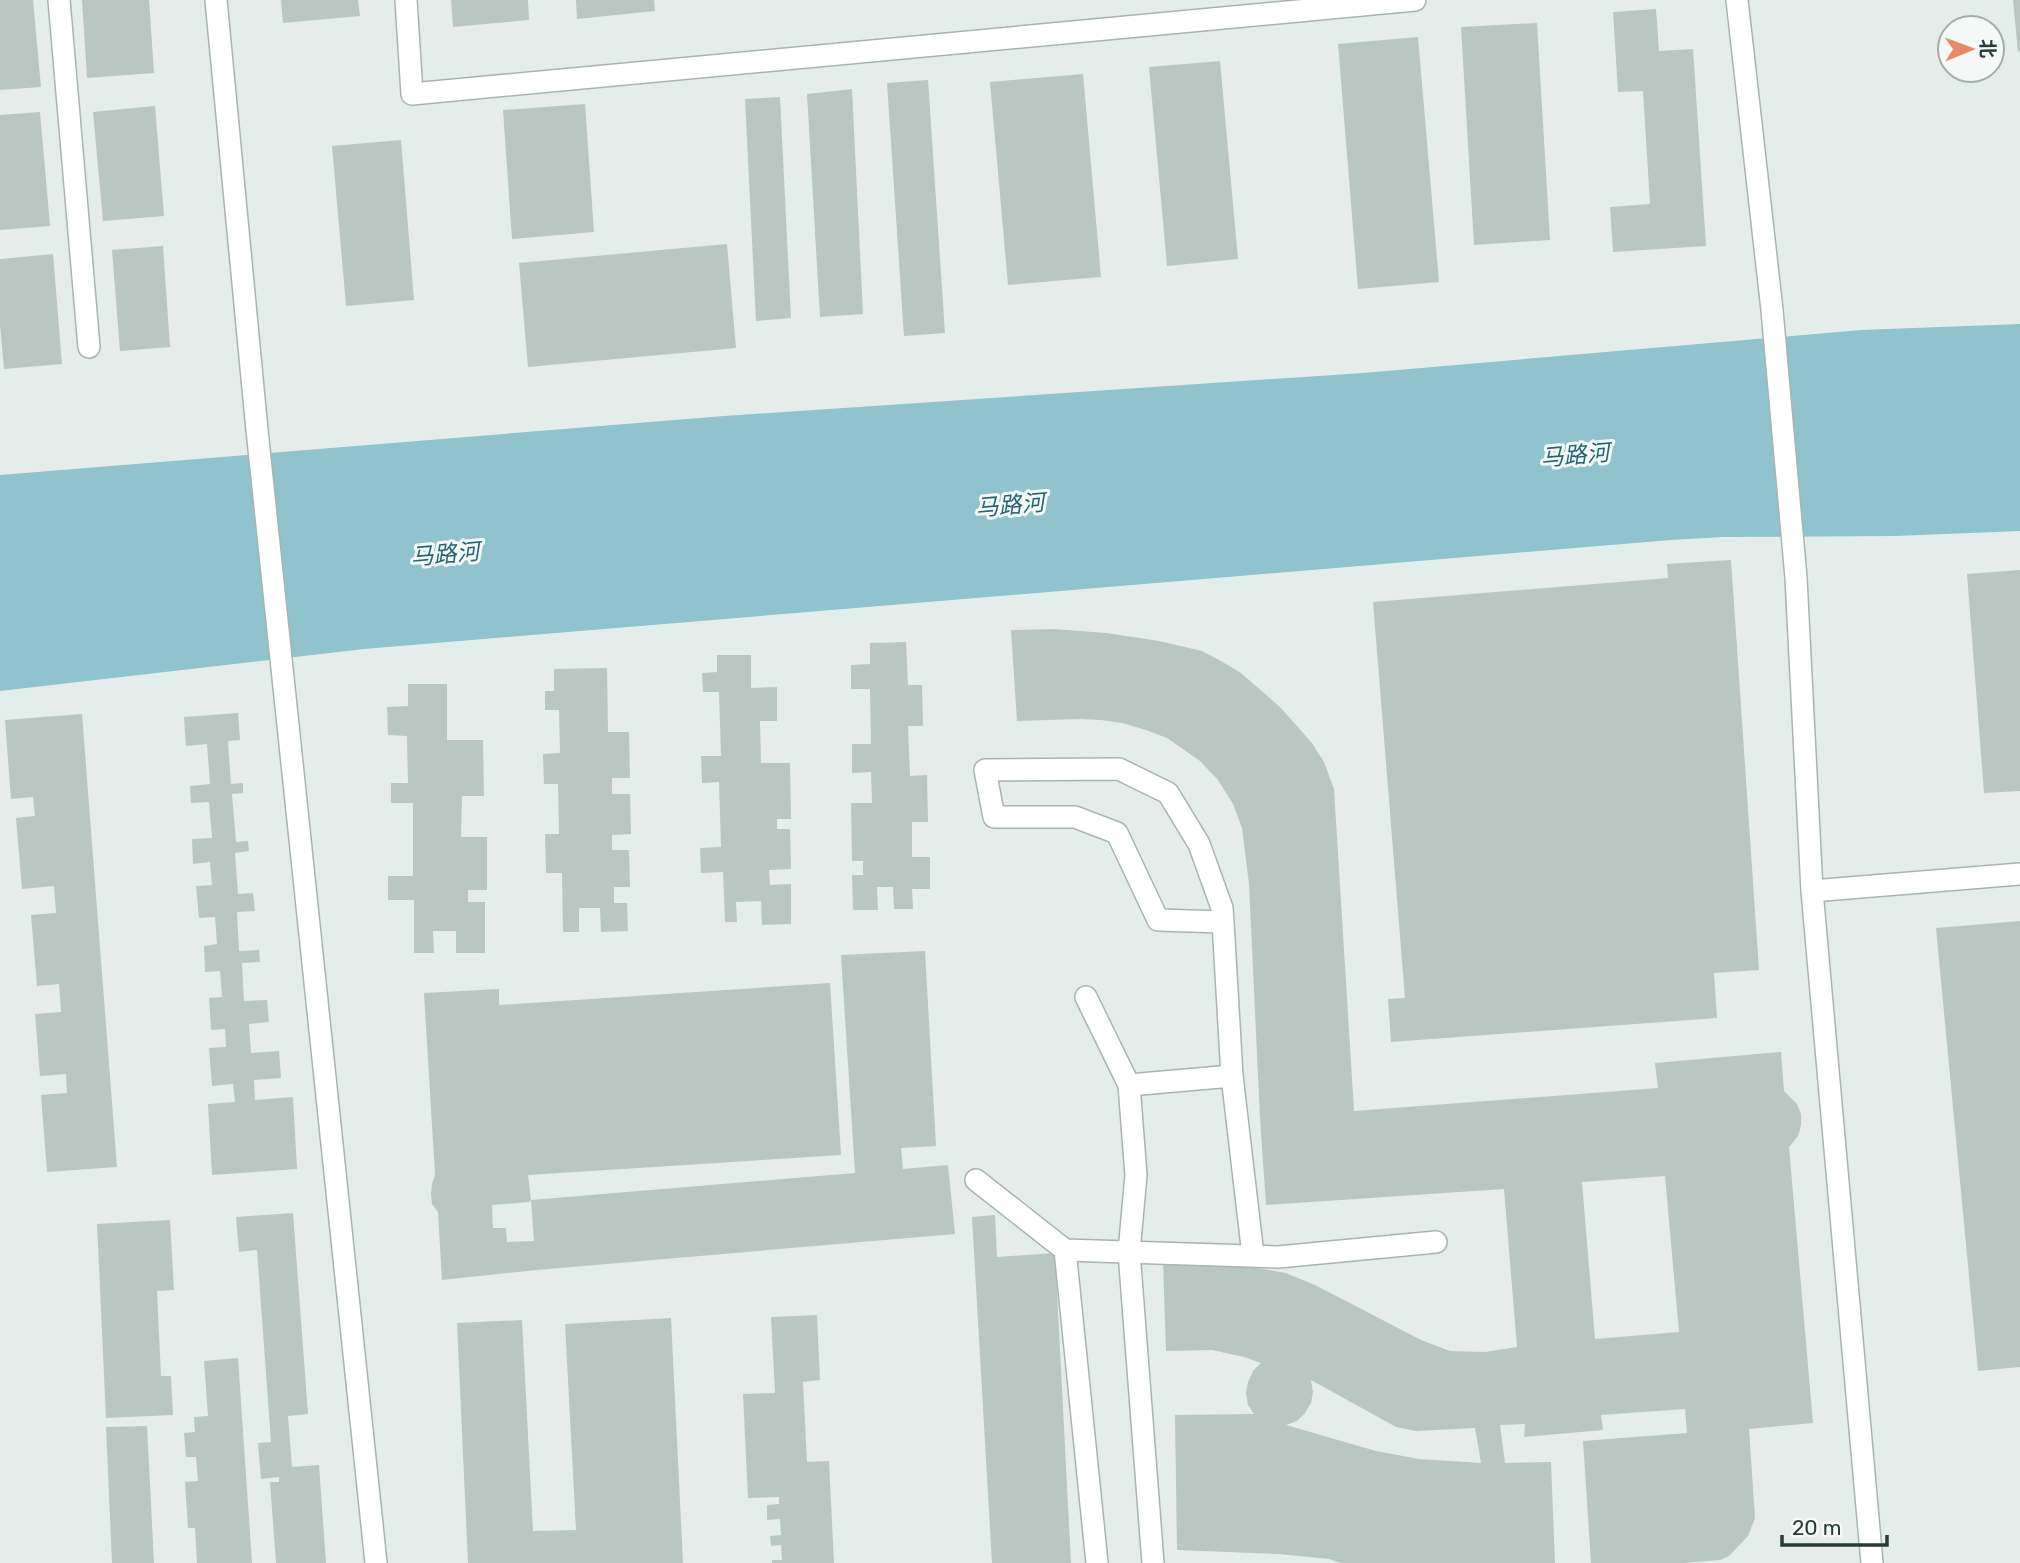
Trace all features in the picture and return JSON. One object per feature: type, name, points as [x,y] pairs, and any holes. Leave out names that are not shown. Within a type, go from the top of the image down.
[{"type":"street","points":[[59,0],[89,347]]},
{"type":"street","points":[[216,0],[257,430],[376,1563]]},
{"type":"street","points":[[407,0],[412,94],[1415,0]]},
{"type":"street","points":[[1737,0],[1772,310],[1796,578],[1812,891],[1872,1563]]},
{"type":"street","points":[[1223,922],[1158,920],[1118,833],[1075,817],[994,817],[985,770],[1119,769],[1168,793],[1199,844],[1222,908],[1223,922],[1232,1076],[1253,1255]]},
{"type":"street","points":[[1812,891],[2020,874]]},
{"type":"street","points":[[1086,997],[1129,1085],[1136,1175],[1129,1252],[1153,1563]]},
{"type":"street","points":[[1129,1085],[1232,1076]]},
{"type":"street","points":[[976,1180],[1065,1251],[1278,1256],[1436,1242]]},
{"type":"street","points":[[1065,1251],[1097,1563]]},
{"type":"water","name":"马路河","points":[[2020,324],[2020,531],[1671,540],[364,649],[0,691],[0,475],[724,416],[1363,373],[1861,330]]},
{"type":"building","points":[[0,0],[33,0],[41,87],[0,90]]},
{"type":"building","points":[[82,0],[149,0],[154,73],[87,78]]},
{"type":"building","points":[[281,0],[358,0],[360,16],[283,23]]},
{"type":"building","points":[[451,0],[528,0],[529,20],[453,27]]},
{"type":"building","points":[[576,0],[654,0],[655,11],[577,19]]},
{"type":"building","points":[[2013,0],[2020,0],[2018,52]]},
{"type":"building","points":[[1656,9],[1659,51],[1693,49],[1706,246],[1613,252],[1610,207],[1650,204],[1643,91],[1618,92],[1613,12]]},
{"type":"building","points":[[1537,23],[1550,240],[1474,245],[1461,27]]},
{"type":"building","points":[[1418,37],[1439,282],[1358,289],[1338,44]]},
{"type":"building","points":[[1220,61],[1238,259],[1167,266],[1149,67]]},
{"type":"building","points":[[1083,74],[1101,277],[1008,285],[990,82]]},
{"type":"building","points":[[928,80],[945,333],[904,336],[887,83]]},
{"type":"building","points":[[852,89],[863,314],[820,317],[807,94]]},
{"type":"building","points":[[780,97],[791,318],[756,321],[745,99]]},
{"type":"building","points":[[585,104],[594,232],[512,239],[503,110]]},
{"type":"building","points":[[155,106],[164,216],[103,221],[93,112]]},
{"type":"building","points":[[40,112],[50,226],[0,230],[0,115]]},
{"type":"building","points":[[401,140],[414,300],[346,306],[332,146]]},
{"type":"building","points":[[727,244],[736,348],[528,367],[519,263]]},
{"type":"building","points":[[163,246],[170,347],[120,351],[112,250]]},
{"type":"building","points":[[53,254],[62,364],[4,369],[0,325],[0,259]]},
{"type":"building","points":[[1731,560],[1759,970],[1714,973],[1717,1018],[1391,1042],[1388,999],[1405,998],[1373,602],[1668,578],[1667,564]]},
{"type":"building","points":[[2020,570],[2020,791],[1984,793],[1967,574]]},
{"type":"building","points":[[1053,629],[1106,633],[1202,651],[1241,673],[1280,707],[1312,743],[1324,762],[1334,789],[1354,1111],[1658,1088],[1655,1063],[1781,1052],[1784,1091],[1797,1104],[1801,1114],[1798,1136],[1789,1147],[1813,1423],[1749,1429],[1755,1518],[1748,1536],[1729,1556],[1720,1560],[1683,1563],[1591,1563],[1583,1441],[1687,1433],[1685,1409],[1601,1415],[1603,1430],[1524,1437],[1525,1424],[1500,1425],[1505,1463],[1551,1462],[1555,1563],[1341,1563],[1329,1559],[1278,1554],[1177,1550],[1175,1415],[1254,1414],[1248,1405],[1246,1393],[1253,1371],[1261,1363],[1212,1350],[1166,1351],[1163,1263],[1246,1266],[1286,1273],[1317,1286],[1421,1340],[1450,1351],[1485,1352],[1517,1347],[1504,1189],[1266,1205],[1249,884],[1242,828],[1233,804],[1218,780],[1200,761],[1167,738],[1122,723],[1101,720],[1017,721],[1011,630]],"holes":[[[1665,1176],[1679,1332],[1595,1339],[1582,1182]],[[1311,1380],[1396,1427],[1416,1431],[1475,1428],[1481,1463],[1419,1459],[1376,1451],[1286,1425],[1297,1421],[1311,1403]]]},
{"type":"building","points":[[906,642],[908,685],[922,685],[923,726],[908,726],[910,776],[927,775],[928,822],[912,822],[912,857],[930,857],[930,889],[912,889],[913,909],[894,909],[893,887],[877,887],[878,910],[853,910],[852,875],[863,875],[863,861],[852,861],[851,803],[872,803],[871,772],[852,773],[852,744],[871,744],[870,689],[851,689],[851,665],[870,664],[870,643]]},
{"type":"building","points":[[717,655],[751,655],[751,688],[777,687],[777,721],[760,721],[761,763],[790,763],[791,819],[777,819],[777,829],[790,829],[791,869],[769,870],[770,885],[791,884],[791,924],[762,925],[761,901],[736,902],[737,922],[725,922],[723,872],[701,873],[700,848],[721,847],[719,782],[702,783],[701,756],[721,756],[719,692],[703,692],[702,673],[717,672]]},
{"type":"building","points":[[607,668],[608,732],[629,732],[630,778],[612,778],[612,794],[630,794],[631,834],[612,835],[612,850],[629,850],[630,887],[614,887],[614,903],[627,903],[628,931],[601,932],[600,908],[579,908],[579,932],[563,932],[562,873],[546,873],[545,834],[559,834],[558,784],[544,784],[543,754],[560,753],[559,710],[545,710],[545,691],[554,691],[554,669]]},
{"type":"building","points":[[408,684],[447,684],[447,740],[483,740],[484,796],[462,796],[461,837],[487,837],[487,890],[468,890],[468,902],[485,902],[485,953],[456,953],[456,931],[433,931],[434,953],[414,953],[414,900],[388,900],[388,876],[413,876],[413,803],[391,803],[391,783],[408,783],[407,736],[388,735],[387,707],[408,706]]},
{"type":"building","points":[[238,713],[240,740],[228,741],[231,784],[243,783],[243,793],[232,794],[236,842],[248,841],[249,851],[235,853],[238,894],[253,893],[255,911],[237,912],[239,951],[259,950],[260,962],[242,963],[244,1001],[267,1000],[269,1022],[249,1024],[251,1053],[279,1051],[281,1078],[254,1080],[255,1100],[293,1097],[297,1169],[212,1175],[208,1104],[235,1102],[233,1084],[212,1086],[209,1048],[226,1047],[225,1029],[211,1030],[209,998],[222,997],[220,971],[205,972],[204,946],[217,944],[215,917],[199,918],[196,886],[212,885],[210,862],[193,864],[192,839],[212,838],[209,802],[191,803],[190,786],[210,784],[207,744],[186,746],[184,717]]},
{"type":"building","points":[[82,714],[117,1167],[47,1172],[41,1095],[67,1093],[66,1074],[40,1076],[35,1014],[61,1012],[59,984],[37,986],[31,915],[56,913],[54,886],[22,889],[16,818],[35,816],[33,797],[11,799],[5,720]]},
{"type":"building","points":[[2020,921],[2020,1367],[1978,1371],[1936,928]]},
{"type":"building","points":[[925,951],[936,1146],[901,1148],[903,1169],[948,1165],[955,1234],[442,1280],[438,1212],[432,1204],[431,1194],[435,1175],[424,993],[499,989],[499,1005],[830,983],[841,1155],[528,1175],[531,1200],[855,1173],[841,955]],"holes":[[[531,1200],[534,1241],[507,1242],[506,1228],[493,1228],[492,1205]]]},
{"type":"building","points":[[293,1213],[308,1414],[288,1416],[292,1467],[319,1465],[326,1563],[276,1563],[270,1482],[279,1482],[279,1477],[261,1479],[258,1443],[271,1442],[257,1250],[239,1252],[236,1217]]},
{"type":"building","points":[[995,1215],[997,1257],[1055,1253],[1071,1563],[992,1563],[972,1217]]},
{"type":"building","points":[[170,1220],[174,1290],[157,1291],[161,1376],[171,1376],[173,1415],[106,1418],[97,1224]]},
{"type":"building","points":[[817,1315],[820,1380],[803,1382],[807,1462],[829,1461],[834,1563],[772,1563],[772,1560],[782,1560],[781,1545],[771,1546],[770,1536],[781,1535],[780,1519],[767,1520],[767,1505],[779,1504],[779,1497],[748,1498],[743,1394],[775,1393],[771,1317]]},
{"type":"building","points":[[671,1318],[683,1563],[468,1563],[457,1323],[522,1320],[533,1531],[576,1530],[565,1324]]},
{"type":"building","points":[[238,1358],[252,1563],[197,1563],[195,1528],[188,1528],[185,1482],[198,1481],[196,1457],[186,1457],[184,1433],[195,1432],[194,1417],[208,1416],[204,1361]]},
{"type":"building","points":[[147,1426],[154,1563],[112,1563],[106,1427]]}]
